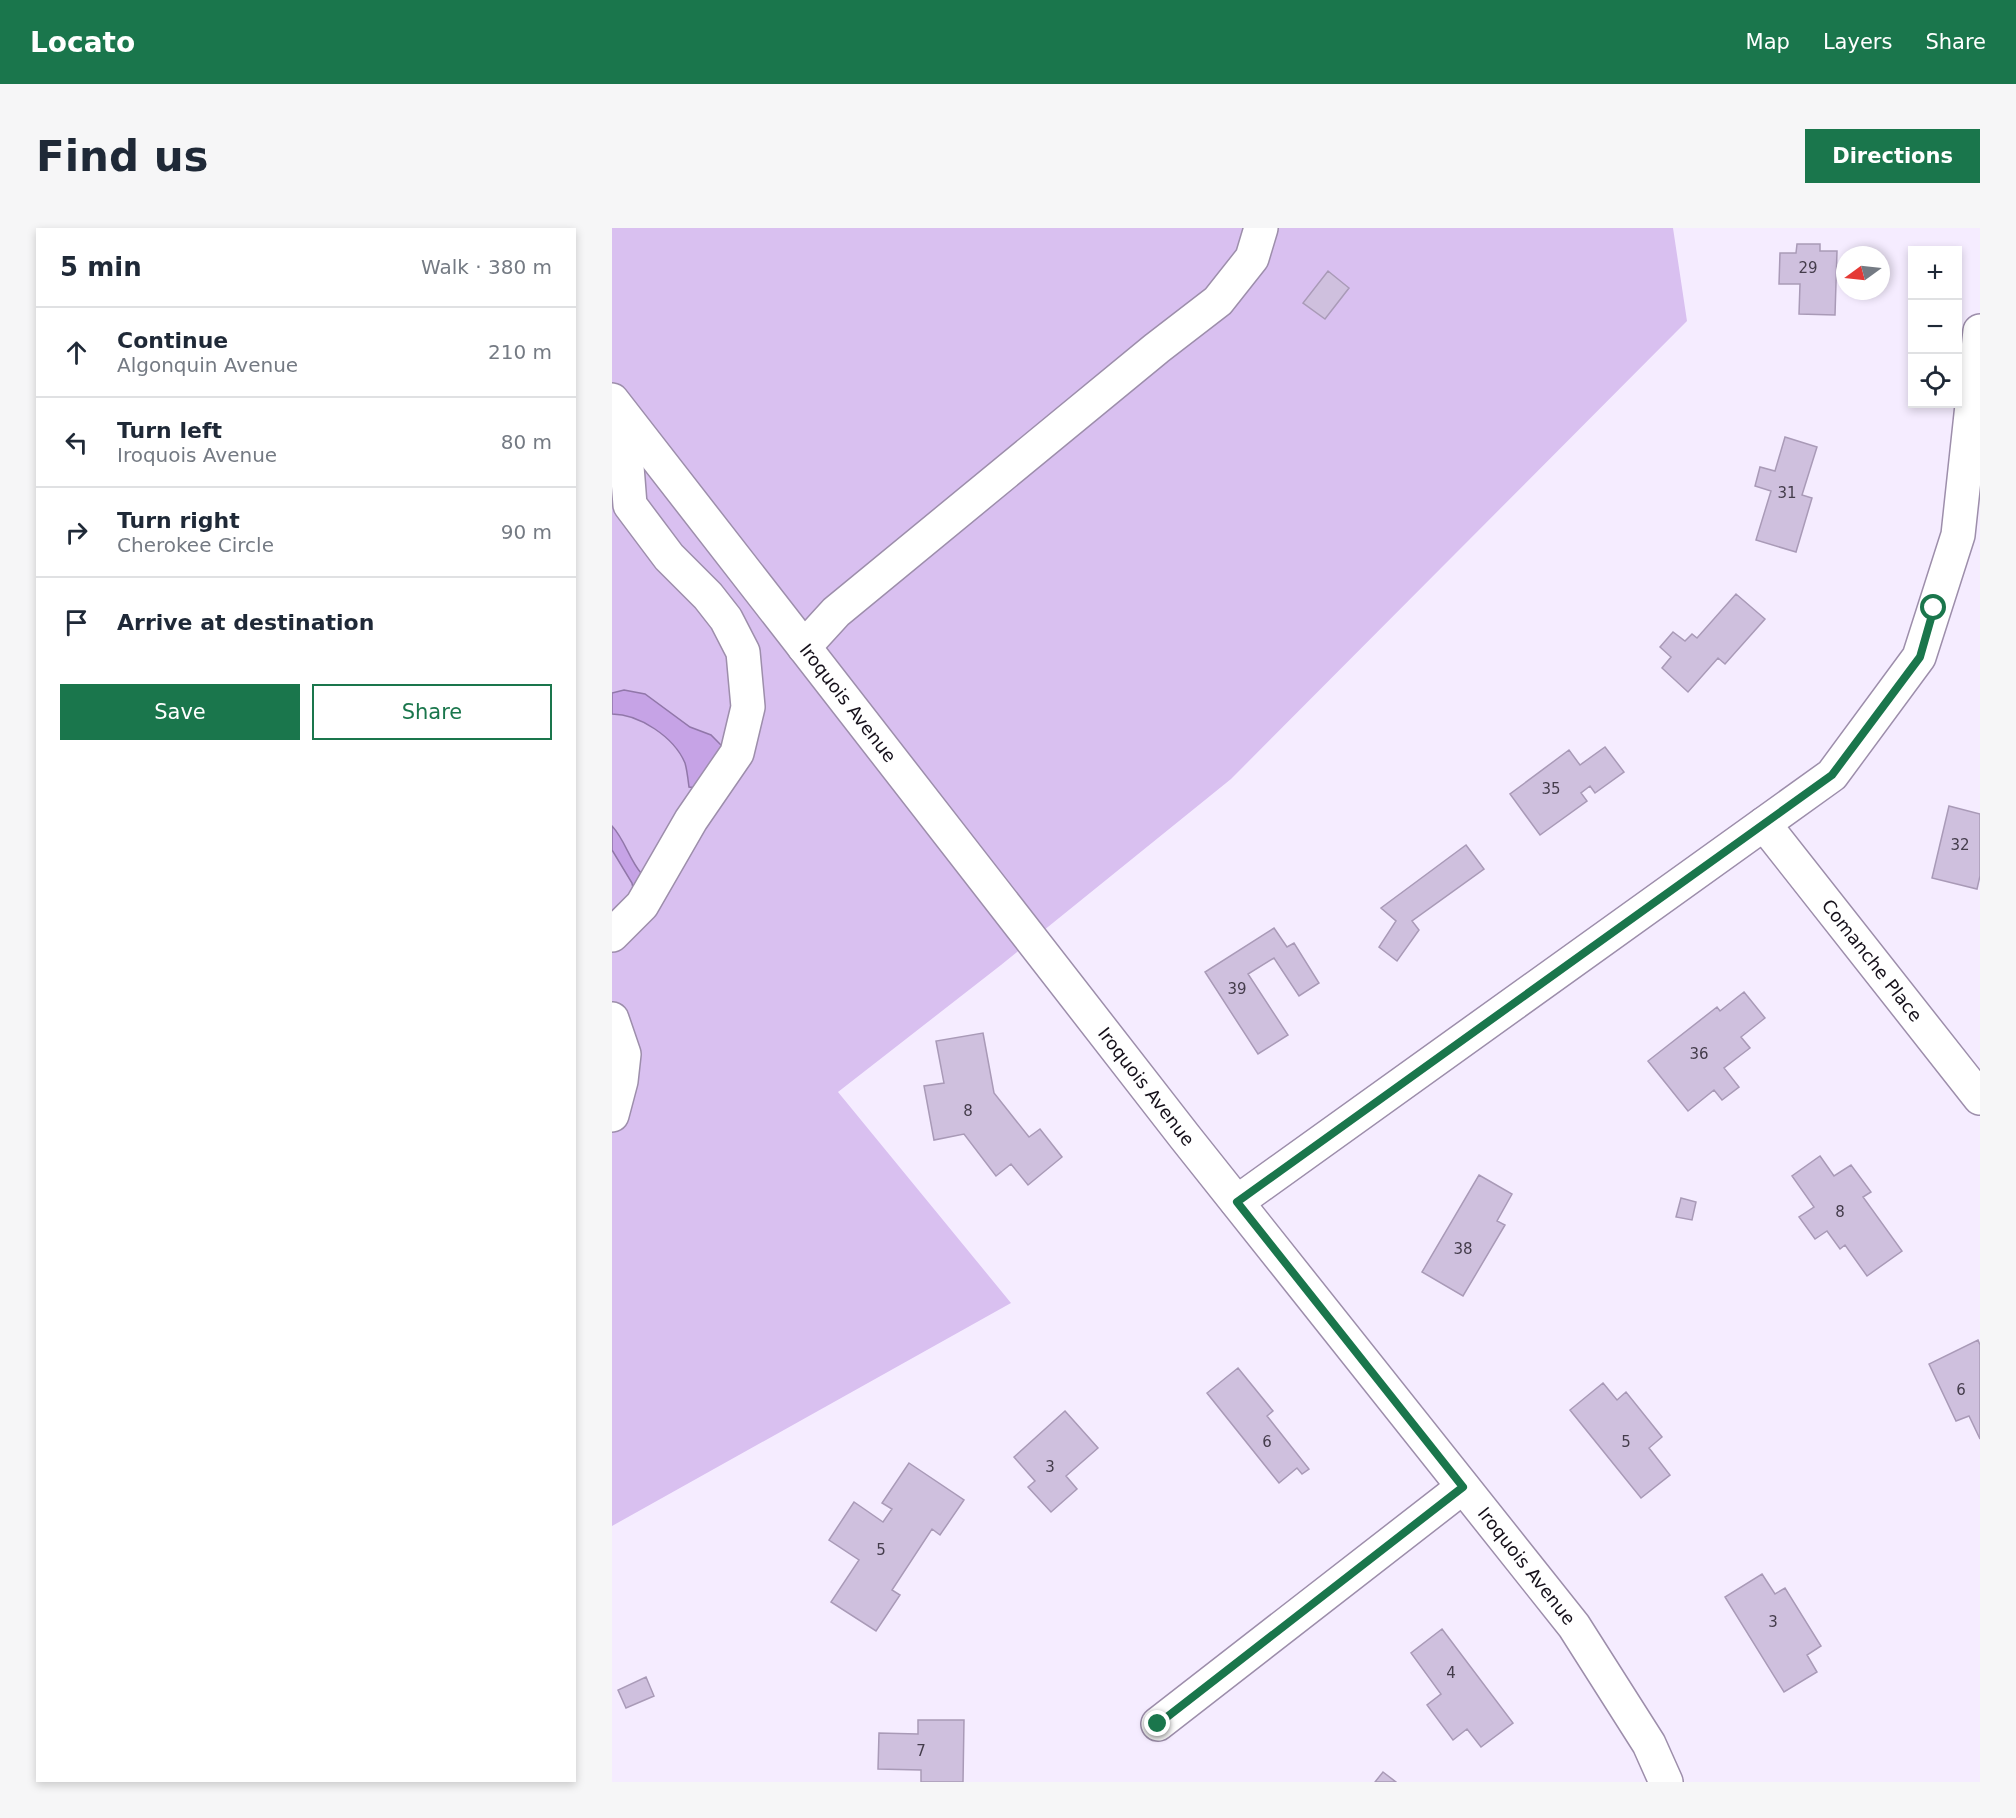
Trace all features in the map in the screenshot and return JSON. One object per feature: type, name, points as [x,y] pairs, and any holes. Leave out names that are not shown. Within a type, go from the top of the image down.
[{"type":"street","points":[[804,647],[836,612],[1157,348],[1218,301],[1252,258],[1261,228]]},
{"type":"street","points":[[1237,1202],[1832,775],[1920,657],[1958,535],[1973,468],[1980,331]]},
{"type":"street","points":[[612,935],[642,905],[691,820],[737,753],[748,707],[743,652],[726,619],[708,596],[669,556],[630,506],[625,441],[614,408]]},
{"type":"street","name":"Iroquois Avenue","points":[[614,408],[804,647],[1237,1202],[1575,1626],[1649,1744],[1666,1782]]},
{"type":"street","name":"Comanche Place","points":[[1764,824],[1980,1098]]},
{"type":"street","points":[[612,1019],[624,1054],[621,1082],[612,1115]]},
{"type":"street","points":[[1158,1724],[1463,1487]]},
{"type":"shaded area","points":[[612,228],[1673,228],[1687,321],[1231,779],[1001,965],[838,1092],[1011,1303],[612,1526]]},
{"type":"shaded area","points":[[624,690],[645,694],[690,727],[711,735],[722,746],[697,788],[689,787],[685,763],[673,744],[664,736],[633,718],[612,714],[612,693]]},
{"type":"shaded area","points":[[612,826],[641,873],[634,893],[632,883],[612,850]]},
{"type":"building","points":[[1797,244],[1820,244],[1820,251],[1836,251],[1835,315],[1799,314],[1800,284],[1779,284],[1780,253],[1796,253]]},
{"type":"building","points":[[1328,271],[1349,288],[1325,319],[1303,303]]},
{"type":"building","points":[[1785,437],[1817,447],[1802,495],[1812,498],[1796,552],[1756,540],[1771,491],[1755,486],[1760,467],[1775,471]]},
{"type":"building","points":[[1736,594],[1765,619],[1725,664],[1718,658],[1688,692],[1662,668],[1671,657],[1660,647],[1673,632],[1685,641],[1692,634],[1697,638]]},
{"type":"building","points":[[1605,747],[1624,772],[1595,793],[1590,786],[1581,793],[1587,801],[1540,835],[1510,794],[1569,750],[1580,765]]},
{"type":"building","points":[[1949,806],[1980,814],[1980,876],[1977,889],[1932,878]]},
{"type":"building","points":[[1466,845],[1484,869],[1412,921],[1419,930],[1397,961],[1379,947],[1396,921],[1381,908]]},
{"type":"building","points":[[1274,928],[1287,947],[1294,943],[1319,983],[1299,996],[1274,958],[1248,974],[1288,1035],[1258,1054],[1205,972]]},
{"type":"building","points":[[1744,992],[1765,1018],[1741,1037],[1750,1048],[1724,1068],[1739,1087],[1722,1100],[1714,1090],[1688,1111],[1648,1061],[1717,1007],[1720,1011]]},
{"type":"building","points":[[983,1033],[994,1093],[1029,1137],[1040,1129],[1062,1157],[1028,1185],[1011,1164],[996,1176],[964,1134],[934,1140],[924,1086],[944,1083],[936,1041]]},
{"type":"building","points":[[1820,1156],[1834,1176],[1851,1165],[1871,1192],[1863,1197],[1902,1251],[1867,1276],[1845,1245],[1840,1249],[1827,1231],[1815,1239],[1799,1217],[1814,1207],[1792,1176]]},
{"type":"building","points":[[1479,1175],[1512,1194],[1497,1221],[1505,1225],[1463,1296],[1422,1272]]},
{"type":"building","points":[[1681,1198],[1696,1202],[1692,1220],[1676,1217]]},
{"type":"building","points":[[1978,1340],[1980,1345],[1980,1439],[1969,1416],[1956,1421],[1929,1364]]},
{"type":"building","points":[[1238,1368],[1273,1411],[1267,1416],[1309,1469],[1302,1474],[1297,1468],[1279,1483],[1207,1393]]},
{"type":"building","points":[[1603,1383],[1617,1400],[1626,1392],[1662,1437],[1649,1448],[1670,1475],[1641,1498],[1570,1410]]},
{"type":"building","points":[[1065,1411],[1098,1448],[1066,1476],[1077,1489],[1051,1512],[1028,1487],[1035,1481],[1014,1457]]},
{"type":"building","points":[[909,1463],[964,1500],[940,1535],[932,1529],[892,1590],[900,1595],[876,1631],[831,1602],[859,1560],[829,1540],[854,1502],[883,1522],[892,1509],[882,1503]]},
{"type":"building","points":[[1762,1574],[1775,1594],[1785,1588],[1821,1646],[1807,1655],[1817,1672],[1784,1692],[1725,1597]]},
{"type":"building","points":[[1442,1629],[1513,1723],[1481,1747],[1467,1729],[1453,1740],[1427,1705],[1441,1694],[1411,1653]]},
{"type":"building","points":[[646,1677],[654,1696],[626,1708],[618,1690]]},
{"type":"building","points":[[918,1720],[964,1720],[963,1782],[921,1782],[921,1770],[878,1769],[879,1733],[918,1734]]},
{"type":"building","points":[[1383,1772],[1396,1782],[1375,1782]]},
{"type":"route","points":[[1158,1724],[1463,1487],[1237,1202],[1832,775],[1920,657],[1934,608]]}]
